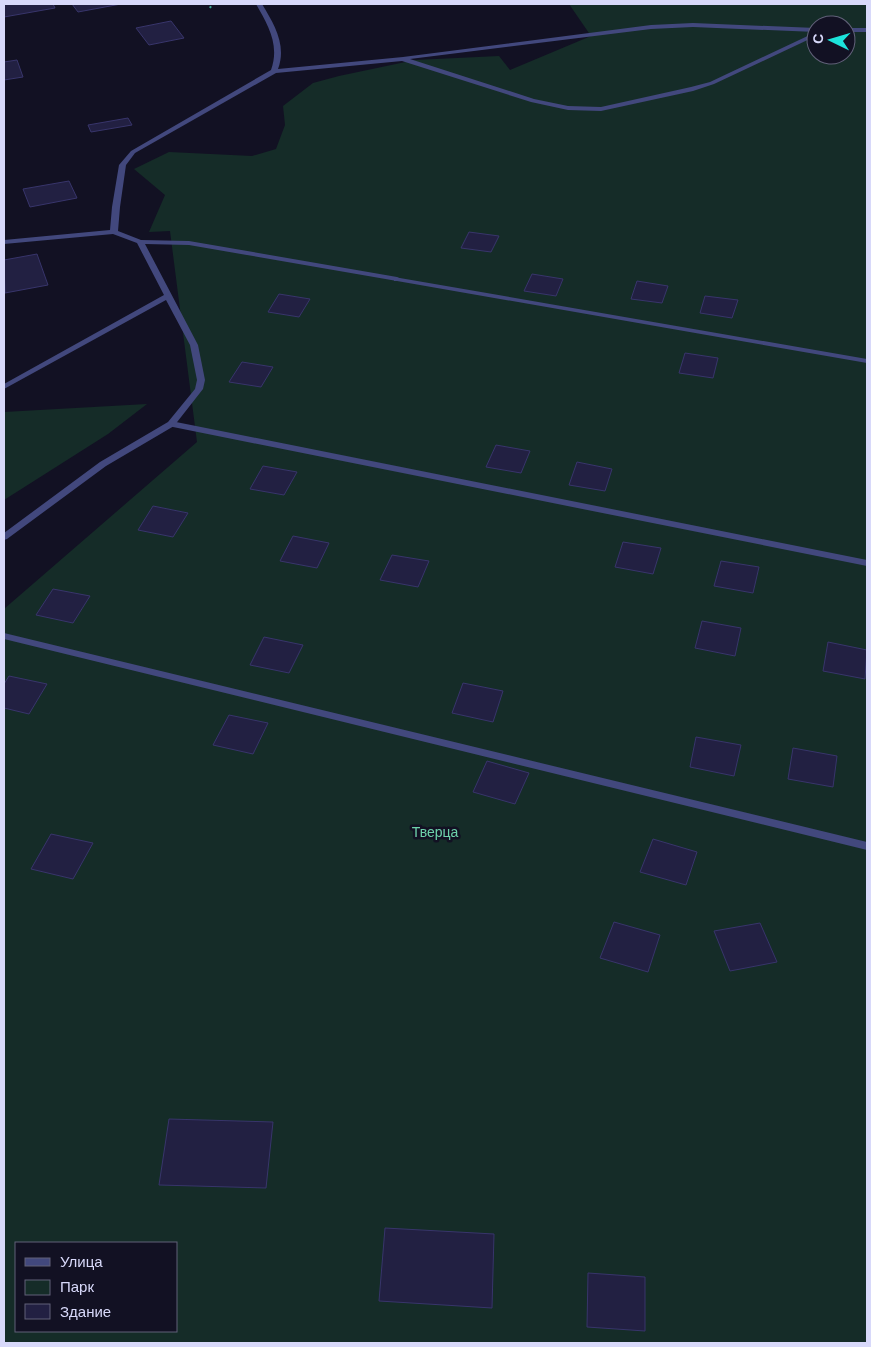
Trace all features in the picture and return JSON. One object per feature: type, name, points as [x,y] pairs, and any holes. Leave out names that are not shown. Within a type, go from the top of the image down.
[{"type":"street","points":[[259,4],[277,37],[279,62],[274,70]]},
{"type":"street","points":[[114,232],[123,165],[134,152],[274,70],[402,59],[651,27],[693,26],[806,30]]},
{"type":"street","points":[[402,59],[533,101],[568,108],[601,109],[693,89],[712,83],[806,39]]},
{"type":"street","points":[[4,242],[114,232],[140,242],[189,243],[867,360]]},
{"type":"street","points":[[4,537],[103,464],[171,424],[199,389],[201,380],[194,345],[140,242]]},
{"type":"street","points":[[4,387],[167,296]]},
{"type":"street","points":[[171,424],[867,563]]},
{"type":"street","points":[[4,636],[867,846]]},
{"type":"path","points":[[210,8],[212,4]]},
{"type":"green space","name":"Тверца","points":[[569,4],[867,4],[867,1343],[4,1343],[4,609],[197,442],[170,231],[149,232],[165,195],[134,169],[169,152],[252,156],[276,149],[285,125],[283,106],[313,83],[415,60],[499,56],[510,70],[591,36]]},
{"type":"green space","points":[[147,404],[108,434],[4,500],[4,412]]},
{"type":"building","points":[[4,4],[53,4],[55,8],[4,17]]},
{"type":"building","points":[[72,4],[121,4],[78,12]]},
{"type":"building","points":[[171,21],[184,38],[149,45],[136,28]]},
{"type":"building","points":[[17,60],[23,77],[4,80],[4,62]]},
{"type":"building","points":[[128,118],[132,125],[91,132],[88,125]]},
{"type":"building","points":[[69,181],[77,198],[30,207],[23,189]]},
{"type":"building","points":[[469,232],[499,236],[491,252],[461,248]]},
{"type":"building","points":[[37,254],[48,285],[5,293],[4,260]]},
{"type":"building","points":[[532,274],[563,279],[556,296],[524,291]]},
{"type":"building","points":[[637,281],[668,286],[662,303],[631,299]]},
{"type":"building","points":[[279,294],[310,299],[299,317],[268,312]]},
{"type":"building","points":[[705,296],[738,300],[732,318],[700,313]]},
{"type":"building","points":[[685,353],[718,358],[713,378],[679,373]]},
{"type":"building","points":[[242,362],[273,367],[261,387],[229,382]]},
{"type":"building","points":[[496,445],[530,451],[521,473],[486,467]]},
{"type":"building","points":[[577,462],[612,469],[605,491],[569,485]]},
{"type":"building","points":[[263,466],[297,472],[284,495],[250,489]]},
{"type":"building","points":[[153,506],[188,513],[173,537],[138,530]]},
{"type":"building","points":[[293,536],[329,543],[317,568],[280,561]]},
{"type":"building","points":[[623,542],[661,548],[653,574],[615,567]]},
{"type":"building","points":[[392,555],[429,561],[418,587],[380,580]]},
{"type":"building","points":[[721,561],[759,567],[753,593],[714,586]]},
{"type":"building","points":[[53,589],[90,596],[73,623],[36,615]]},
{"type":"building","points":[[702,621],[741,628],[735,656],[695,648]]},
{"type":"building","points":[[264,637],[303,645],[289,673],[250,665]]},
{"type":"building","points":[[828,642],[867,650],[865,679],[823,671]]},
{"type":"building","points":[[9,676],[47,684],[29,714],[4,708],[4,684]]},
{"type":"building","points":[[463,683],[503,691],[493,722],[452,713]]},
{"type":"building","points":[[229,715],[268,723],[253,754],[213,745]]},
{"type":"building","points":[[696,737],[741,745],[734,776],[690,767]]},
{"type":"building","points":[[793,748],[837,756],[833,787],[788,779]]},
{"type":"building","points":[[487,761],[529,773],[515,804],[473,792]]},
{"type":"building","points":[[51,834],[93,843],[73,879],[31,869]]},
{"type":"building","points":[[653,839],[697,852],[686,885],[640,872]]},
{"type":"building","points":[[614,922],[660,935],[648,972],[600,958]]},
{"type":"building","points":[[760,923],[777,962],[730,971],[714,931]]},
{"type":"building","points":[[169,1119],[273,1122],[266,1188],[159,1185]]},
{"type":"building","points":[[385,1228],[494,1234],[492,1308],[379,1301]]},
{"type":"building","points":[[588,1273],[645,1277],[645,1331],[587,1327]]}]
